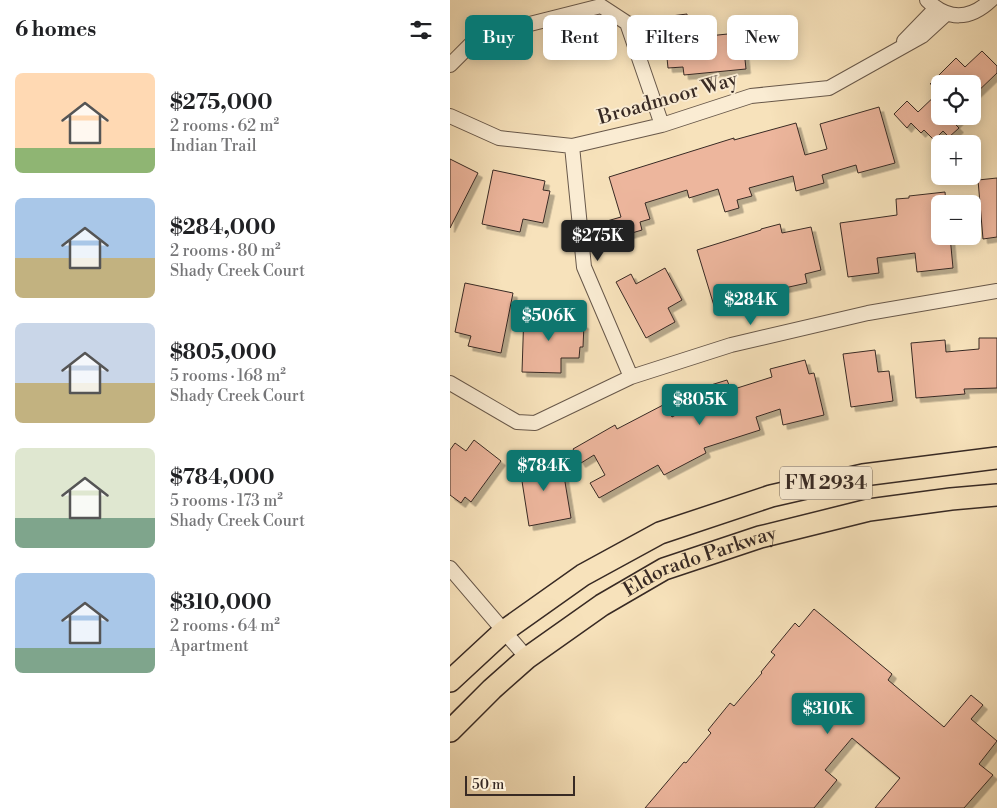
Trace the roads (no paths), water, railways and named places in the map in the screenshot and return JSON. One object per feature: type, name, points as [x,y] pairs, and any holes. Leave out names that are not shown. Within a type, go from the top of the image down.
[{"type":"main road","name":"Eldorado Parkway","points":[[450,681],[504,631],[582,575],[660,533],[771,496],[863,475],[997,458]]},
{"type":"main road","name":"Eldorado Parkway","points":[[450,731],[492,689],[527,658],[602,605],[664,569],[760,537],[869,510],[997,495]]},
{"type":"street","points":[[936,8],[959,16],[971,14],[992,0],[997,5]]},
{"type":"street","points":[[450,65],[478,37],[600,6],[627,24],[662,125]]},
{"type":"street","name":"Broadmoor Way","points":[[450,116],[499,138],[572,146],[662,125],[751,96],[829,88],[893,53],[936,8]]},
{"type":"street","points":[[572,146],[584,267],[631,377]]},
{"type":"street","points":[[450,383],[517,422],[535,423],[631,377],[731,345],[868,313],[997,291]]},
{"type":"street","points":[[450,568],[527,658]]}]
